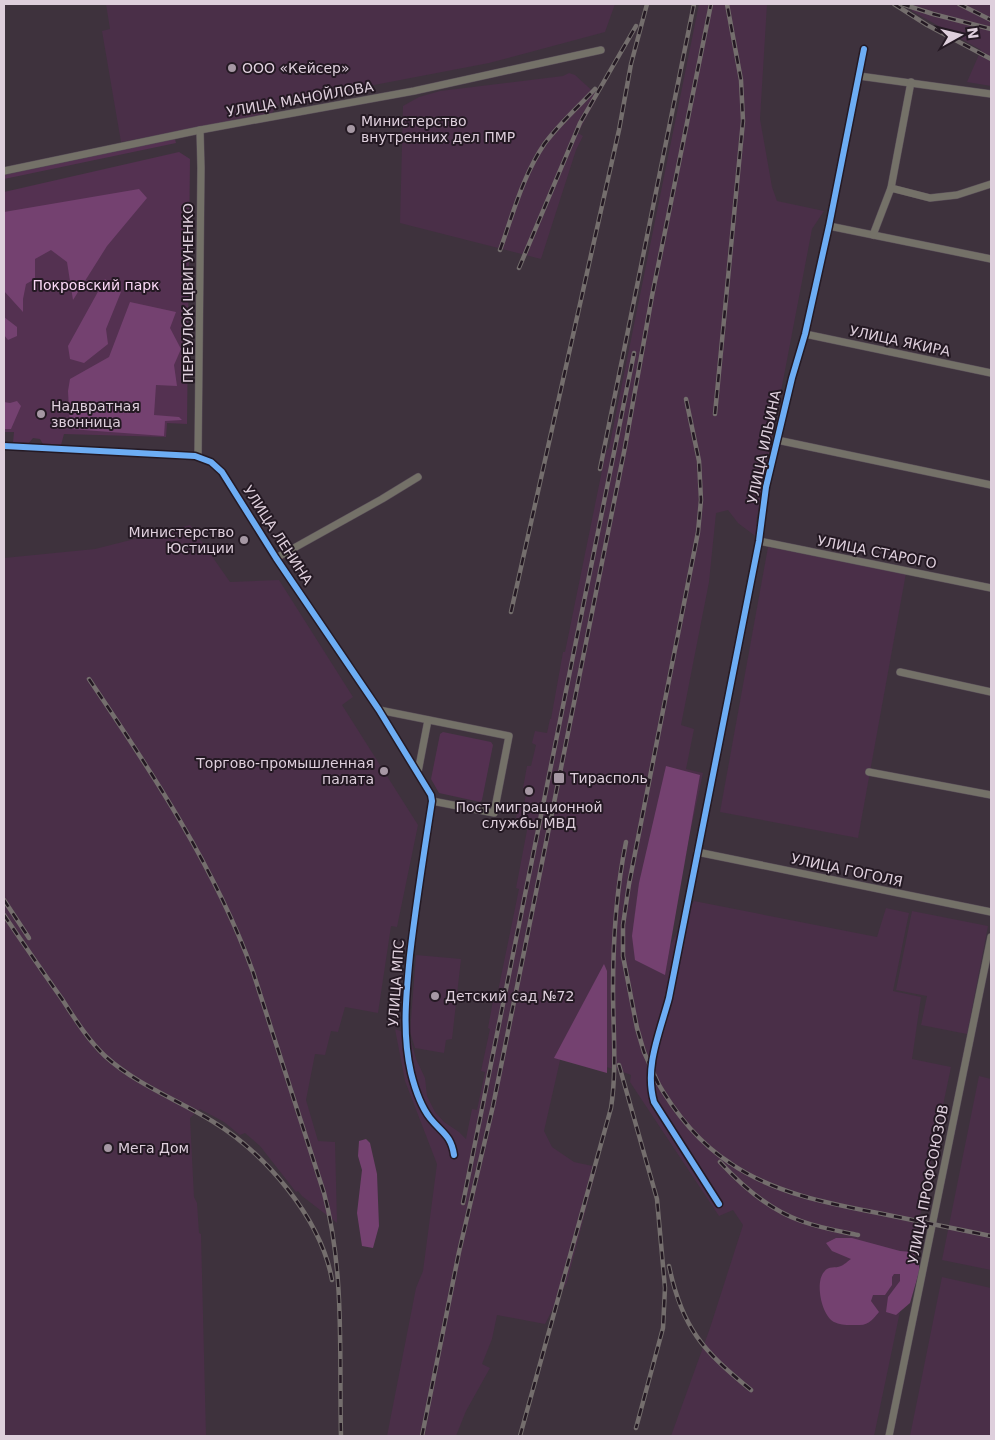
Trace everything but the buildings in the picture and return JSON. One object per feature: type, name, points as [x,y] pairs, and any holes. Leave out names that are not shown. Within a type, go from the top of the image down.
[{"type":"street","name":"УЛИЦА ИЛЬИНА","points":[[719,1204],[654,1102],[650,1089],[650,1069],[669,998],[759,542],[766,487],[805,334],[829,226],[864,48]]},
{"type":"street","name":"УЛИЦА МАНОЙЛОВА","points":[[4,171],[200,130],[414,92],[601,50]]},
{"type":"street","points":[[859,76],[991,94]]},
{"type":"street","points":[[873,235],[891,188],[910,82]]},
{"type":"street","name":"ПЕРЕУЛОК ЦВИГУНЕНКО","points":[[198,457],[200,130]]},
{"type":"street","points":[[891,188],[930,198],[957,195],[991,184]]},
{"type":"street","points":[[829,226],[991,259]]},
{"type":"street","name":"УЛИЦА ЯКИРА","points":[[805,334],[991,373]]},
{"type":"street","points":[[777,440],[991,485]]},
{"type":"street","name":"УЛИЦА ЛЕНИНА","points":[[4,446],[198,457],[211,462],[222,472],[276,558],[378,710],[428,788],[432,800]]},
{"type":"street","points":[[276,558],[418,477]]},
{"type":"street","name":"УЛИЦА СТАРОГО","points":[[759,542],[991,588]]},
{"type":"street","points":[[900,672],[991,692]]},
{"type":"street","points":[[378,710],[509,736],[494,813],[432,800]]},
{"type":"street","points":[[418,772],[428,720]]},
{"type":"street","points":[[869,772],[991,795]]},
{"type":"street","name":"УЛИЦА МПС","points":[[432,800],[417,891],[405,1033],[411,1072],[422,1105],[430,1119],[446,1134],[452,1144],[454,1156]]},
{"type":"street","name":"УЛИЦА ГОГОЛЯ","points":[[697,852],[991,912]]},
{"type":"street","name":"УЛИЦА ПРОФСОЮЗОВ","points":[[889,1436],[991,937]]},
{"type":"shaded area","points":[[106,4],[615,4],[605,32],[489,63],[280,103],[271,114],[121,142],[102,31],[110,29]]},
{"type":"shaded area","points":[[699,4],[767,4],[760,119],[772,187],[777,201],[824,211],[812,229],[756,522],[760,524],[758,538],[738,523],[728,510],[716,513],[709,582],[681,725],[694,729],[686,769],[703,773],[663,959],[694,901],[877,937],[886,908],[909,913],[893,991],[921,997],[912,1059],[951,1067],[874,1436],[671,1436],[710,1328],[743,1225],[733,1210],[719,1216],[630,1082],[631,1075],[561,1056],[544,1131],[552,1147],[574,1162],[597,1167],[567,1282],[545,1324],[497,1315],[492,1339],[482,1364],[490,1368],[466,1411],[456,1436],[387,1436],[416,1288],[423,1271],[437,1164],[405,1081],[395,1029],[409,1034],[416,1059],[425,1078],[427,1096],[435,1112],[444,1122],[466,1139],[472,1109],[477,1110],[485,1072],[481,1071],[490,1029],[488,1028],[494,995],[497,996],[519,889],[516,888],[528,825],[515,822],[519,804],[524,805],[527,789],[523,788],[527,766],[531,766],[536,745],[532,743],[535,731],[547,733],[551,719],[563,652],[565,652],[606,451],[609,448]]},
{"type":"shaded area","points":[[912,4],[991,4],[991,86],[967,82],[981,50],[912,11]]},
{"type":"shaded area","points":[[569,73],[575,75],[598,96],[578,133],[583,136],[576,150],[541,259],[400,223],[403,106],[419,97],[440,91],[563,76]]},
{"type":"shaded area","points":[[139,189],[147,198],[107,246],[73,300],[67,262],[51,250],[35,259],[35,279],[26,284],[23,312],[4,291],[4,212]]},
{"type":"shaded area","points":[[105,279],[121,292],[106,329],[108,344],[84,363],[70,359],[68,346]]},
{"type":"shaded area","points":[[130,302],[176,312],[170,328],[181,349],[174,365],[177,386],[156,385],[154,415],[179,417],[182,420],[165,421],[164,436],[70,429],[68,391],[70,379],[109,357]]},
{"type":"shaded area","points":[[4,317],[17,327],[17,336],[8,340],[4,335]]},
{"type":"shaded area","points":[[17,401],[21,406],[11,429],[4,429],[4,402]]},
{"type":"shaded area","points":[[190,525],[230,582],[279,580],[353,697],[342,705],[418,825],[397,927],[391,926],[378,1013],[345,1007],[338,1032],[331,1031],[325,1055],[315,1054],[306,1100],[318,1141],[335,1142],[337,1223],[298,1191],[296,1192],[260,1146],[245,1133],[240,1135],[224,1122],[200,1109],[190,1118],[194,1197],[197,1203],[199,1233],[201,1234],[206,1436],[4,1436],[4,558],[95,549]]},
{"type":"shaded area","points":[[768,547],[906,573],[858,838],[720,812]]},
{"type":"shaded area","points":[[666,766],[700,775],[665,975],[635,960],[632,936],[639,883]]},
{"type":"shaded area","points":[[912,911],[988,926],[967,1034],[921,1025],[927,996],[896,990]]},
{"type":"shaded area","name":"Детский сад №72","points":[[416,955],[461,959],[452,1039],[446,1040],[444,1053],[415,1048],[410,1032]]},
{"type":"shaded area","points":[[604,964],[607,971],[607,1073],[554,1058]]},
{"type":"shaded area","points":[[979,1076],[991,1079],[991,1270],[942,1260]]},
{"type":"shaded area","points":[[366,1139],[370,1143],[377,1174],[379,1226],[373,1248],[362,1246],[357,1213],[362,1170],[358,1156],[359,1141]]},
{"type":"shaded area","points":[[836,1238],[852,1238],[900,1251],[912,1252],[919,1261],[919,1272],[910,1303],[896,1315],[886,1312],[888,1297],[900,1281],[900,1274],[894,1274],[892,1285],[885,1295],[873,1295],[871,1301],[879,1312],[869,1322],[863,1325],[843,1325],[829,1318],[821,1298],[821,1277],[828,1269],[839,1267],[851,1259],[832,1251],[826,1243]]},
{"type":"shaded area","points":[[942,1277],[991,1288],[991,1436],[910,1436]]},
{"type":"green space","points":[[175,139],[176,143],[4,179],[4,175]]},
{"type":"green space","name":"Покровский парк","points":[[179,152],[190,159],[187,424],[167,423],[166,437],[64,434],[61,445],[43,444],[40,439],[33,438],[28,444],[13,443],[14,432],[4,432],[4,192]]},
{"type":"green space","points":[[443,732],[491,742],[493,745],[482,800],[480,802],[439,793],[431,779],[440,734]]},
{"type":"railway","points":[[511,612],[619,130],[631,64],[647,4]]},
{"type":"railway","points":[[600,469],[694,4]]},
{"type":"railway","points":[[422,1436],[459,1252],[493,1106],[625,447],[652,296],[711,4]]},
{"type":"railway","points":[[715,414],[743,121],[741,80],[727,4]]},
{"type":"railway","points":[[894,4],[927,25],[991,59]]},
{"type":"railway","points":[[902,4],[991,29]]},
{"type":"railway","points":[[959,4],[991,20]]},
{"type":"railway","points":[[519,268],[580,123],[636,26]]},
{"type":"railway","points":[[500,250],[519,195],[537,155],[557,129],[595,89]]},
{"type":"railway","points":[[463,1203],[634,353]]},
{"type":"railway","points":[[658,1083],[644,1052],[637,1028],[623,956],[623,925],[629,884],[698,532],[701,500],[699,461],[686,399]]},
{"type":"railway","points":[[89,679],[158,784],[201,857],[238,933],[253,972],[324,1193],[331,1223],[340,1314],[341,1436]]},
{"type":"railway","points":[[520,1436],[611,1108],[614,1064],[614,934],[617,897],[626,842]]},
{"type":"railway","points":[[4,900],[29,938]]},
{"type":"railway","points":[[4,915],[82,1029],[105,1056],[143,1084],[198,1113],[232,1134],[252,1151],[288,1189],[316,1234],[326,1257],[332,1280]]},
{"type":"railway","points":[[619,1065],[657,1199],[665,1288],[663,1328],[636,1428]]},
{"type":"railway","points":[[655,1078],[678,1114],[697,1136],[730,1163],[766,1183],[824,1202],[991,1236]]},
{"type":"railway","points":[[720,1162],[747,1188],[778,1211],[808,1223],[858,1235]]},
{"type":"railway","points":[[669,1266],[674,1288],[681,1306],[697,1337],[720,1363],[751,1390]]},
{"type":"cycle path","points":[[719,1204],[654,1102],[651,1089],[652,1063],[669,998],[759,541],[766,487],[792,378],[805,334],[829,226],[864,49]]},
{"type":"cycle path","points":[[4,446],[195,456],[211,462],[222,472],[276,558],[379,710],[431,795],[432,801],[412,936],[406,1000],[406,1044],[416,1091],[426,1113],[451,1143],[454,1155]]},
{"type":"place","name":"ООО «Кейсер»","points":[[232,68]]},
{"type":"place","name":"Министерство внутренних дел ПМР","points":[[351,129]]},
{"type":"place","name":"Надвратная звонница","points":[[41,414]]},
{"type":"place","name":"Министерство Юстиции","points":[[244,540]]},
{"type":"place","name":"Торгово-промышленная палата","points":[[384,771]]},
{"type":"place","name":"Тирасполь","points":[[559,778]]},
{"type":"place","name":"Пост миграционной службы МВД","points":[[529,791]]},
{"type":"place","name":"Детский сад №72","points":[[435,996]]},
{"type":"place","name":"Мега Дом","points":[[108,1148]]}]
